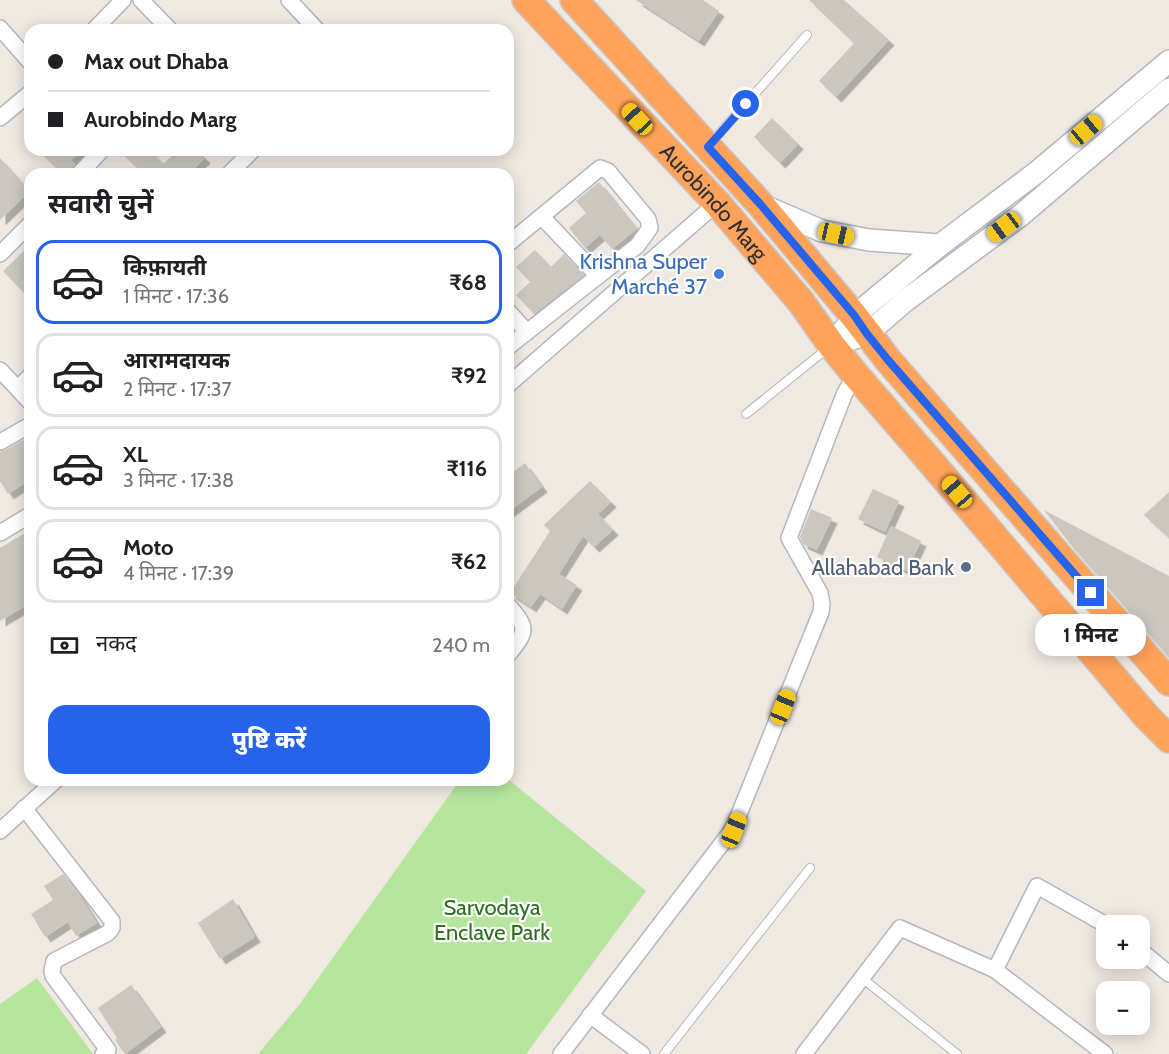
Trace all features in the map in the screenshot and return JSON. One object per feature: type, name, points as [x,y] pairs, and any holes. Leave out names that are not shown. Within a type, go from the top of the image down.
[{"type":"highway","name":"Aurobindo Marg","points":[[526,0],[717,203],[801,302],[855,374]]},
{"type":"highway","name":"Aurobindo Marg","points":[[574,0],[761,205],[904,378],[1169,682]]},
{"type":"highway","points":[[855,374],[1147,717],[1169,739]]},
{"type":"main road","points":[[861,325],[940,245],[1036,172],[1169,61]]},
{"type":"main road","points":[[832,346],[861,325],[905,301],[1021,215],[1169,89]]},
{"type":"main road","points":[[761,205],[806,225],[831,233],[869,240],[940,245]]},
{"type":"street","points":[[100,24],[122,0]]},
{"type":"street","points":[[141,0],[164,24]]},
{"type":"street","points":[[289,0],[311,24]]},
{"type":"street","points":[[0,28],[24,55]]},
{"type":"street","points":[[0,118],[24,98]]},
{"type":"street","points":[[85,168],[96,156]]},
{"type":"street","points":[[235,168],[247,156]]},
{"type":"street","points":[[514,239],[600,168],[608,171],[648,219],[650,228],[637,246],[514,342]]},
{"type":"street","points":[[514,381],[717,203]]},
{"type":"street","points":[[542,217],[593,280],[604,302]]},
{"type":"street","points":[[0,254],[24,230]]},
{"type":"street","points":[[514,318],[527,332]]},
{"type":"street","points":[[0,370],[24,395]]},
{"type":"street","points":[[561,1054],[734,830],[821,612],[820,593],[789,538],[844,395],[855,374]]},
{"type":"street","points":[[18,388],[24,382]]},
{"type":"street","points":[[0,442],[24,428]]},
{"type":"street","points":[[0,533],[24,519]]},
{"type":"street","points":[[514,612],[521,620],[524,630],[521,639],[514,648]]},
{"type":"street","points":[[0,831],[49,786]]},
{"type":"street","points":[[24,808],[112,921],[112,928],[108,933],[54,961],[51,971],[108,1050],[103,1054]]},
{"type":"street","points":[[995,970],[1037,885],[1096,919]]},
{"type":"street","points":[[812,1051],[900,927],[995,970],[1105,1054]]},
{"type":"street","points":[[1150,958],[1169,974]]},
{"type":"street","points":[[590,1015],[642,1054]]},
{"type":"lane","points":[[708,147],[807,35]]},
{"type":"lane","points":[[747,414],[832,346]]},
{"type":"lane","points":[[664,1054],[810,868]]},
{"type":"lane","points":[[862,978],[957,1054]]},
{"type":"green space","name":"Sarvodaya Enclave Park","points":[[514,784],[646,891],[526,1054],[258,1054],[299,1005],[456,786],[514,786]]},
{"type":"green space","points":[[37,978],[93,1054],[0,1054],[0,1004]]},
{"type":"building","points":[[636,0],[703,0],[719,11],[699,41]]},
{"type":"building","points":[[809,0],[844,0],[889,40],[836,97],[819,81],[854,43]]},
{"type":"building","points":[[772,118],[798,144],[780,163],[754,137]]},
{"type":"building","points":[[44,156],[75,156],[71,160],[75,164],[72,168],[56,168]]},
{"type":"building","points":[[125,156],[156,156],[163,164],[172,156],[203,156],[205,158],[195,168],[137,168]]},
{"type":"building","points":[[0,158],[24,184],[24,197],[0,220]]},
{"type":"building","points":[[599,182],[637,229],[612,249],[600,235],[585,248],[569,228],[586,213],[576,201]]},
{"type":"building","points":[[535,250],[551,267],[564,254],[584,275],[534,314],[516,295],[530,282],[516,267]]},
{"type":"building","points":[[24,251],[24,293],[3,271]]},
{"type":"building","points":[[23,440],[24,442],[24,484],[8,494],[0,481],[0,452]]},
{"type":"building","points":[[525,463],[542,487],[514,508],[514,471]]},
{"type":"building","points":[[590,481],[611,502],[598,514],[613,530],[594,547],[583,536],[559,574],[577,585],[562,609],[540,594],[531,607],[514,596],[514,587],[550,531],[544,525]]},
{"type":"building","points":[[873,489],[899,501],[885,532],[858,519]]},
{"type":"building","points":[[1169,492],[1169,538],[1144,515]]},
{"type":"building","points":[[811,509],[832,518],[817,550],[803,544],[800,537]]},
{"type":"building","points":[[1044,510],[1169,576],[1169,658],[1074,549]]},
{"type":"building","points":[[891,526],[921,541],[907,571],[877,557]]},
{"type":"building","points":[[24,534],[24,607],[0,621],[0,548]]},
{"type":"building","points":[[63,874],[97,923],[76,936],[68,922],[45,937],[31,914],[53,900],[44,886]]},
{"type":"building","points":[[233,899],[255,937],[220,959],[198,923]]},
{"type":"building","points":[[131,985],[161,1027],[125,1054],[98,1008]]},
{"type":"place","name":"Krishna Super Marché 37","points":[[719,274]]},
{"type":"place","name":"Allahabad Bank","points":[[966,567]]},
{"type":"route","points":[[746,104],[708,147],[761,205],[854,315],[888,360],[1091,593]]}]
